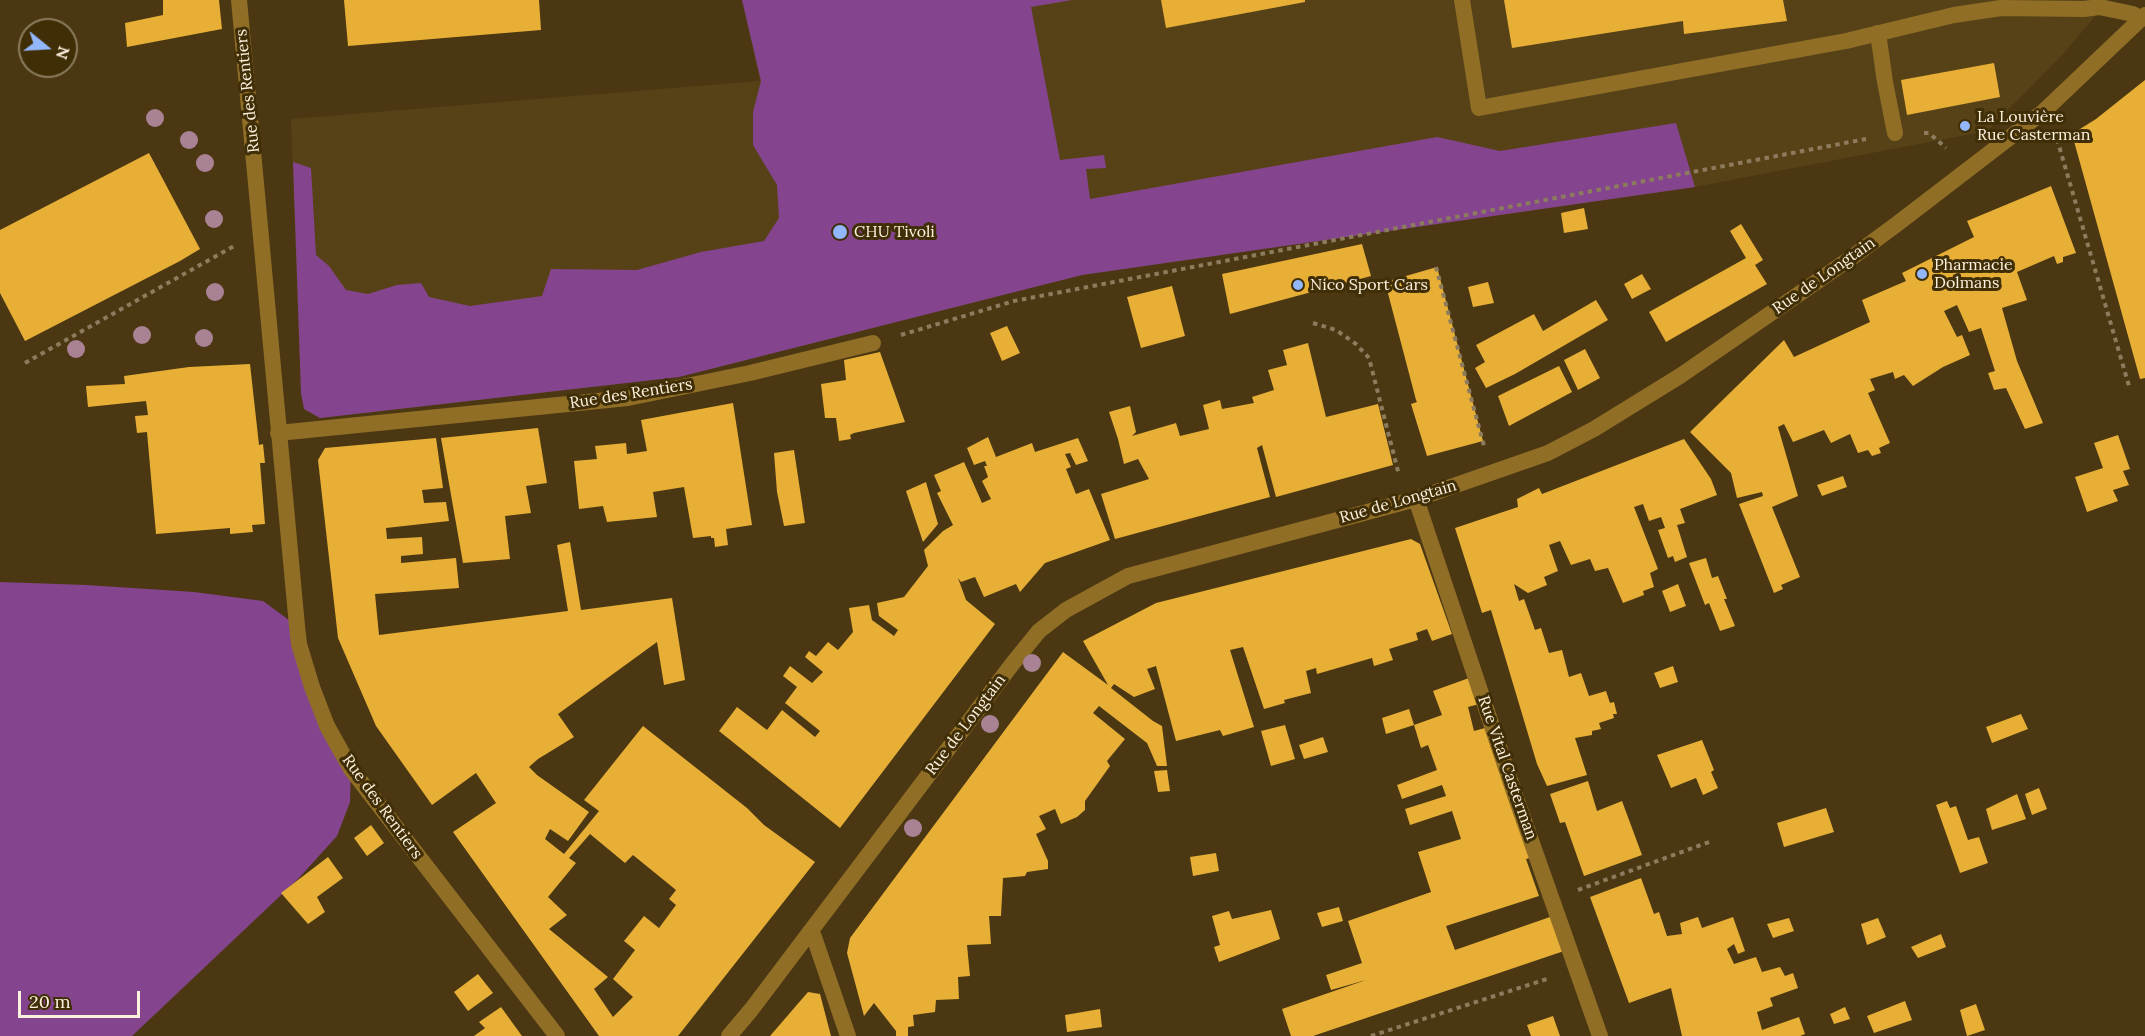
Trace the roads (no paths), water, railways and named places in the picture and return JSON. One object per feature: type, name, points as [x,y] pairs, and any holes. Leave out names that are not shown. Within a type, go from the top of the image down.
[{"type":"street","name":"Rue des Rentiers","points":[[238,0],[299,644],[312,687],[327,726],[351,769],[557,1036]]},
{"type":"street","points":[[1462,0],[1479,108],[1846,41],[1954,15],[1989,10],[2047,4],[2084,9],[2099,7],[2144,16]]},
{"type":"street","name":"Rue de Longtain","points":[[729,1036],[1013,663],[1039,632],[1066,610],[1128,576],[1410,500],[1548,453],[1585,434],[1680,376],[1851,258],[2043,112],[2144,16]]},
{"type":"street","points":[[1878,33],[1895,134]]},
{"type":"street","name":"Rue des Rentiers","points":[[278,433],[628,398],[750,373],[873,343]]},
{"type":"street","name":"Rue Vital Casterman","points":[[1410,500],[1600,1036]]},
{"type":"street","points":[[810,932],[814,937],[848,1036]]},
{"type":"place","name":"La Louvière Rue Casterman","points":[[1965,126]]},
{"type":"place","name":"CHU Tivoli","points":[[840,232]]},
{"type":"place","name":"Pharmacie Dolmans","points":[[1922,274]]},
{"type":"place","name":"Nico Sport Cars","points":[[1298,285]]}]
